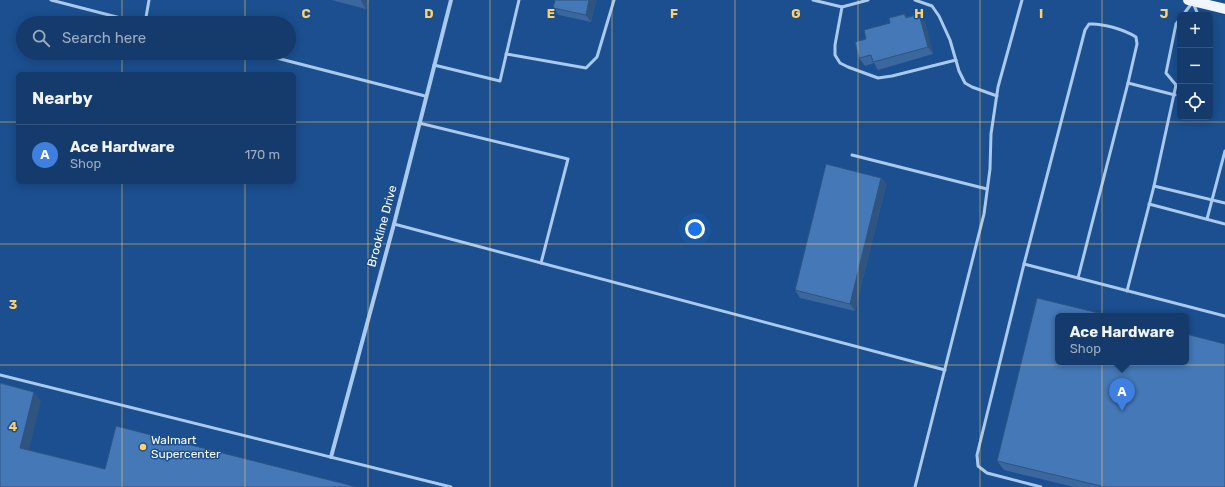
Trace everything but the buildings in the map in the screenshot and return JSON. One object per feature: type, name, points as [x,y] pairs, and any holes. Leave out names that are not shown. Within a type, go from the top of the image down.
[{"type":"main road","points":[[1192,0],[1225,9]]},
{"type":"street","name":"Brookline Drive","points":[[331,457],[394,224],[425,96],[451,0]]},
{"type":"lane","points":[[51,0],[113,16]]},
{"type":"lane","points":[[146,16],[149,0]]},
{"type":"lane","points":[[434,65],[500,81],[519,0]]},
{"type":"lane","points":[[506,54],[586,68],[597,57],[614,0]]},
{"type":"lane","points":[[813,0],[842,7],[868,0]]},
{"type":"lane","points":[[915,0],[932,6],[939,16],[950,40],[959,71],[964,82],[972,87],[997,96]]},
{"type":"lane","points":[[915,487],[984,214],[990,169],[991,134],[998,87],[1022,0]]},
{"type":"lane","points":[[1185,12],[1192,0]]},
{"type":"lane","points":[[1192,0],[1197,12]]},
{"type":"lane","points":[[842,7],[835,45],[835,55],[840,63],[848,67],[878,78],[956,60]]},
{"type":"lane","points":[[1177,23],[1166,73],[1177,83]]},
{"type":"lane","points":[[1041,487],[987,473],[978,466],[977,455],[1084,30],[1089,24],[1096,24],[1129,33],[1136,37],[1137,44],[1078,278]]},
{"type":"lane","points":[[284,60],[425,96]]},
{"type":"lane","points":[[1128,83],[1174,95]]},
{"type":"lane","points":[[1128,291],[1177,87]]},
{"type":"lane","points":[[419,123],[568,159],[541,263]]},
{"type":"lane","points":[[1207,219],[1225,151]]},
{"type":"lane","points":[[852,155],[987,189]]},
{"type":"lane","points":[[1154,186],[1225,203]]},
{"type":"lane","points":[[1149,204],[1225,224]]},
{"type":"lane","points":[[394,224],[945,370]]},
{"type":"lane","points":[[1024,264],[1225,316]]},
{"type":"lane","points":[[0,375],[451,487]]},
{"type":"place","name":"Ace Hardware","points":[[1122,411]]},
{"type":"place","name":"Walmart Supercenter","points":[[143,447]]}]
